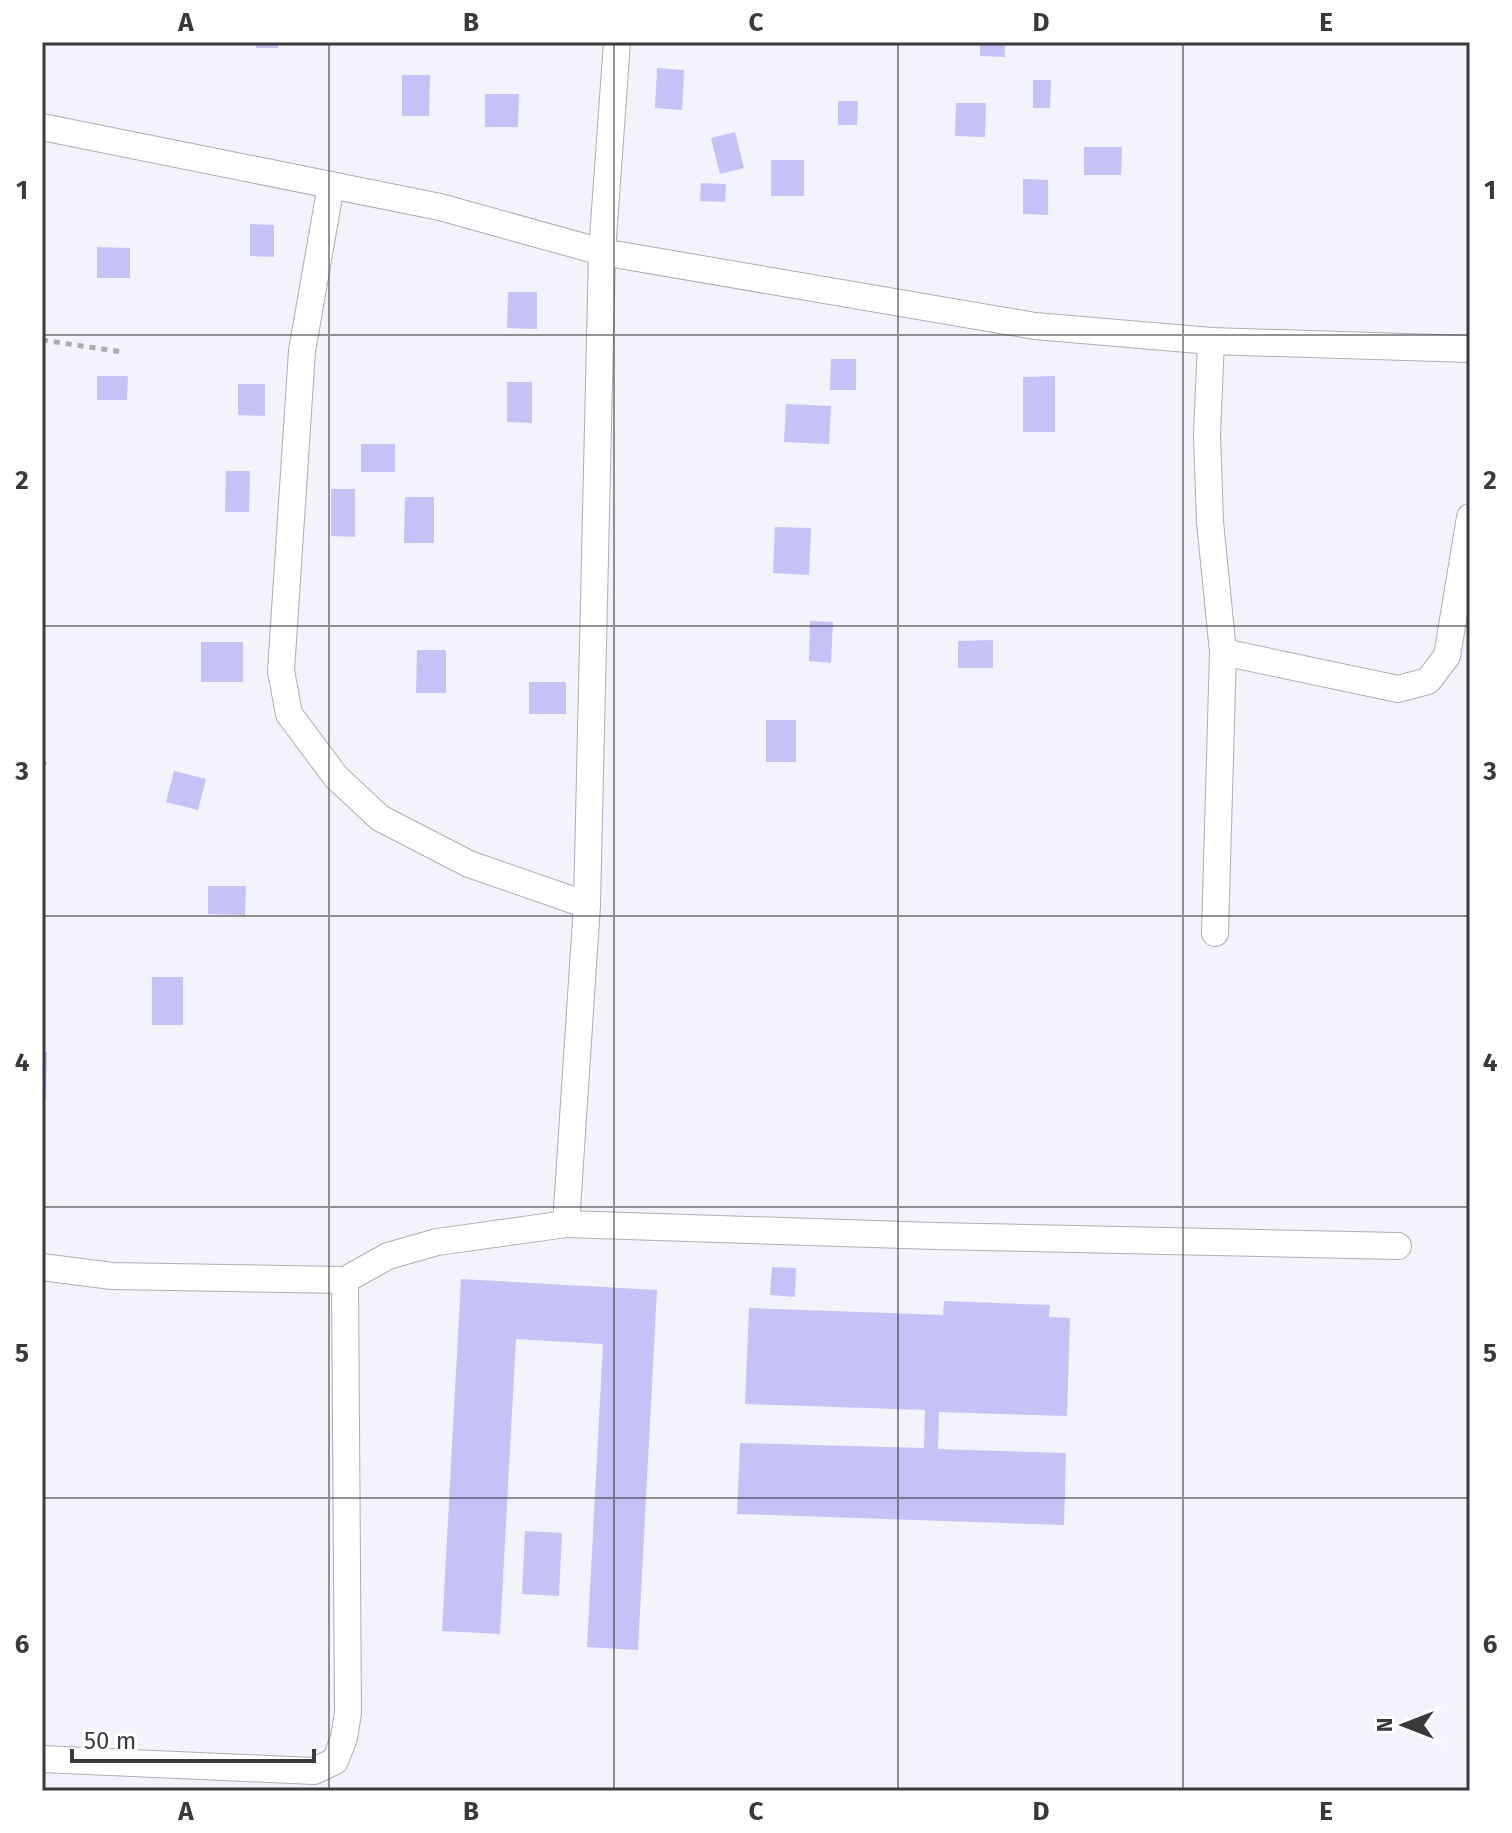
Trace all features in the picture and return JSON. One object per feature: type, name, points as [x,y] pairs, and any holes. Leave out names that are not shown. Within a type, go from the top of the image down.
[{"type":"street","points":[[566,1224],[587,905],[602,252],[617,42]]},
{"type":"street","points":[[42,127],[440,207],[602,252],[1035,326],[1211,341],[1470,349]]},
{"type":"street","points":[[331,185],[302,351],[281,671],[289,714],[336,777],[380,818],[469,864],[587,905]]},
{"type":"street","points":[[1211,341],[1207,435],[1210,522],[1223,652],[1215,933]]},
{"type":"street","points":[[1223,652],[1398,689],[1428,681],[1447,656],[1470,517]]},
{"type":"street","points":[[42,1267],[112,1276],[345,1280],[388,1256],[437,1242],[566,1224],[1398,1246]]},
{"type":"street","points":[[42,1759],[314,1771],[335,1761],[344,1738],[348,1713],[345,1280]]},
{"type":"path","points":[[42,340],[123,352]]},
{"type":"path","points":[[42,760],[47,769]]},
{"type":"building","points":[[180,42],[202,42],[202,45],[180,45]]},
{"type":"building","points":[[256,42],[278,42],[278,48],[256,48]]},
{"type":"building","points":[[980,42],[1005,42],[1005,57],[980,56]]},
{"type":"building","points":[[657,68],[684,70],[682,110],[655,108]]},
{"type":"building","points":[[402,75],[430,75],[429,116],[402,116]]},
{"type":"building","points":[[1033,80],[1051,80],[1050,108],[1033,108]]},
{"type":"building","points":[[485,94],[519,94],[518,127],[485,127]]},
{"type":"building","points":[[838,101],[858,101],[857,125],[838,125]]},
{"type":"building","points":[[956,103],[986,103],[985,137],[955,136]]},
{"type":"building","points":[[735,132],[744,168],[720,174],[711,138]]},
{"type":"building","points":[[1084,147],[1122,147],[1121,175],[1084,175]]},
{"type":"building","points":[[771,160],[804,160],[804,196],[771,196]]},
{"type":"building","points":[[1023,179],[1048,180],[1048,215],[1023,214]]},
{"type":"building","points":[[701,183],[726,184],[725,202],[700,201]]},
{"type":"building","points":[[250,224],[274,225],[274,257],[250,256]]},
{"type":"building","points":[[97,247],[130,248],[130,278],[97,278]]},
{"type":"building","points":[[508,292],[537,292],[537,329],[507,328]]},
{"type":"building","points":[[831,359],[856,359],[856,390],[830,390]]},
{"type":"building","points":[[97,376],[128,376],[127,400],[97,400]]},
{"type":"building","points":[[1055,376],[1055,432],[1023,432],[1023,377]]},
{"type":"building","points":[[507,382],[532,382],[532,423],[507,422]]},
{"type":"building","points":[[238,384],[265,384],[265,416],[238,415]]},
{"type":"building","points":[[786,404],[831,406],[829,444],[784,442]]},
{"type":"building","points":[[361,444],[395,444],[395,472],[361,472]]},
{"type":"building","points":[[226,471],[250,471],[249,512],[225,512]]},
{"type":"building","points":[[331,489],[355,489],[355,537],[331,536]]},
{"type":"building","points":[[405,497],[434,497],[434,543],[404,543]]},
{"type":"building","points":[[775,527],[811,528],[809,575],[773,573]]},
{"type":"building","points":[[810,621],[833,622],[831,663],[809,661]]},
{"type":"building","points":[[993,640],[993,668],[958,668],[958,641]]},
{"type":"building","points":[[201,642],[243,642],[243,682],[201,682]]},
{"type":"building","points":[[417,650],[446,650],[446,693],[416,693]]},
{"type":"building","points":[[529,682],[566,682],[566,714],[529,714]]},
{"type":"building","points":[[766,720],[796,720],[796,762],[766,762]]},
{"type":"building","points":[[174,771],[206,779],[198,810],[166,802]]},
{"type":"building","points":[[208,886],[246,886],[245,915],[208,914]]},
{"type":"building","points":[[152,977],[183,977],[183,1025],[152,1025]]},
{"type":"building","points":[[42,1052],[47,1052],[46,1099],[42,1099]]},
{"type":"building","points":[[772,1267],[796,1268],[795,1297],[770,1295]]},
{"type":"building","points":[[461,1279],[657,1290],[638,1650],[587,1647],[603,1344],[516,1339],[500,1634],[442,1631]]},
{"type":"building","points":[[944,1301],[1050,1305],[1049,1317],[1070,1318],[1067,1416],[939,1412],[938,1449],[1066,1453],[1064,1525],[737,1514],[740,1443],[924,1448],[925,1410],[745,1404],[749,1308],[943,1315]]},
{"type":"building","points":[[525,1531],[562,1533],[559,1596],[522,1594]]}]
